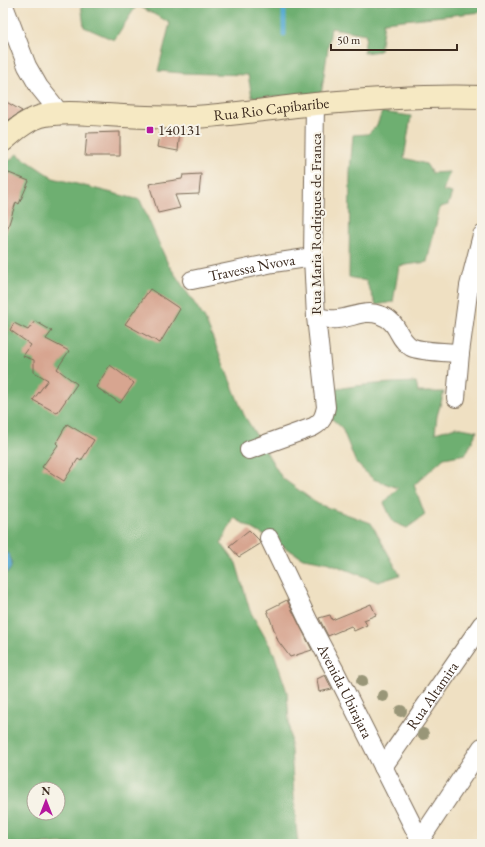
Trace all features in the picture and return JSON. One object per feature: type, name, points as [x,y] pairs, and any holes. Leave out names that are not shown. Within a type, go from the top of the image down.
[{"type":"street","points":[[4,3],[27,66],[39,87],[60,113]]},
{"type":"street","name":"Rua Rio Capibaribe","points":[[3,141],[33,118],[60,113],[171,118],[206,116],[315,104],[445,95],[482,96]]},
{"type":"street","name":"Rua Maria Rodrigues de Franca","points":[[249,450],[313,427],[320,423],[324,416],[326,407],[316,317],[313,257],[315,104]]},
{"type":"street","points":[[456,398],[460,353],[469,286],[482,235]]},
{"type":"street","name":"Travessa Nvova","points":[[192,280],[273,263],[313,257]]},
{"type":"street","points":[[316,317],[337,319],[357,314],[378,314],[393,322],[402,338],[411,347],[420,350],[460,353]]},
{"type":"street","name":"Avenida Ubirajara","points":[[269,538],[309,622],[336,671],[421,842]]},
{"type":"street","name":"Rua Altamira","points":[[383,767],[482,624]]},
{"type":"street","points":[[421,842],[482,747]]},
{"type":"green space","points":[[81,3],[482,3],[482,12],[384,22],[380,51],[364,53],[366,34],[331,28],[321,95],[252,97],[248,75],[158,71],[170,23],[137,5],[114,40],[84,27]]},
{"type":"green space","points":[[382,112],[411,116],[404,158],[426,164],[432,173],[449,172],[443,191],[452,193],[448,205],[440,207],[427,262],[399,266],[393,302],[376,305],[366,281],[349,277],[350,171],[353,135],[368,134],[377,125]]},
{"type":"green space","points":[[17,154],[53,178],[140,200],[168,264],[205,319],[244,415],[282,478],[318,504],[371,523],[400,575],[378,582],[327,562],[303,558],[234,518],[221,543],[236,563],[250,611],[274,653],[287,692],[298,844],[3,844],[3,166]]},
{"type":"green space","points":[[416,382],[418,392],[444,392],[437,416],[435,433],[456,427],[477,431],[466,454],[444,458],[414,485],[425,515],[407,528],[393,522],[384,503],[398,488],[373,479],[356,463],[342,428],[329,416],[331,404],[337,389],[386,383]]},
{"type":"water","points":[[3,553],[8,553],[12,562],[10,570],[3,573]]},
{"type":"building","points":[[3,100],[22,111],[3,124]]},
{"type":"building","points":[[160,130],[180,130],[178,151],[157,147]]},
{"type":"building","points":[[120,132],[120,156],[85,156],[87,133]]},
{"type":"building","points":[[9,173],[29,181],[19,204],[16,202],[6,233],[3,232],[3,182]]},
{"type":"building","points":[[201,174],[199,194],[175,195],[180,208],[158,213],[149,184],[182,179],[183,175]]},
{"type":"building","points":[[150,289],[180,309],[160,343],[125,324]]},
{"type":"building","points":[[35,321],[52,331],[46,339],[69,351],[57,369],[77,384],[57,413],[33,400],[48,380],[34,372],[34,360],[23,356],[31,345],[10,330],[14,323],[28,330]]},
{"type":"building","points":[[110,365],[134,383],[120,403],[96,387]]},
{"type":"building","points":[[67,424],[94,440],[81,461],[78,459],[64,481],[42,467],[58,445],[56,443]]},
{"type":"building","points":[[249,530],[259,540],[260,544],[239,557],[229,546]]},
{"type":"building","points":[[287,600],[312,650],[290,657],[278,641],[267,610]]},
{"type":"building","points":[[371,604],[376,615],[364,620],[367,625],[354,631],[351,626],[328,636],[319,618],[330,615],[332,620]]},
{"type":"building","points":[[325,675],[332,689],[319,692],[317,679]]},
{"type":"waterway","points":[[284,34],[285,3]]},
{"type":"place","name":"140131","points":[[150,130]]}]
